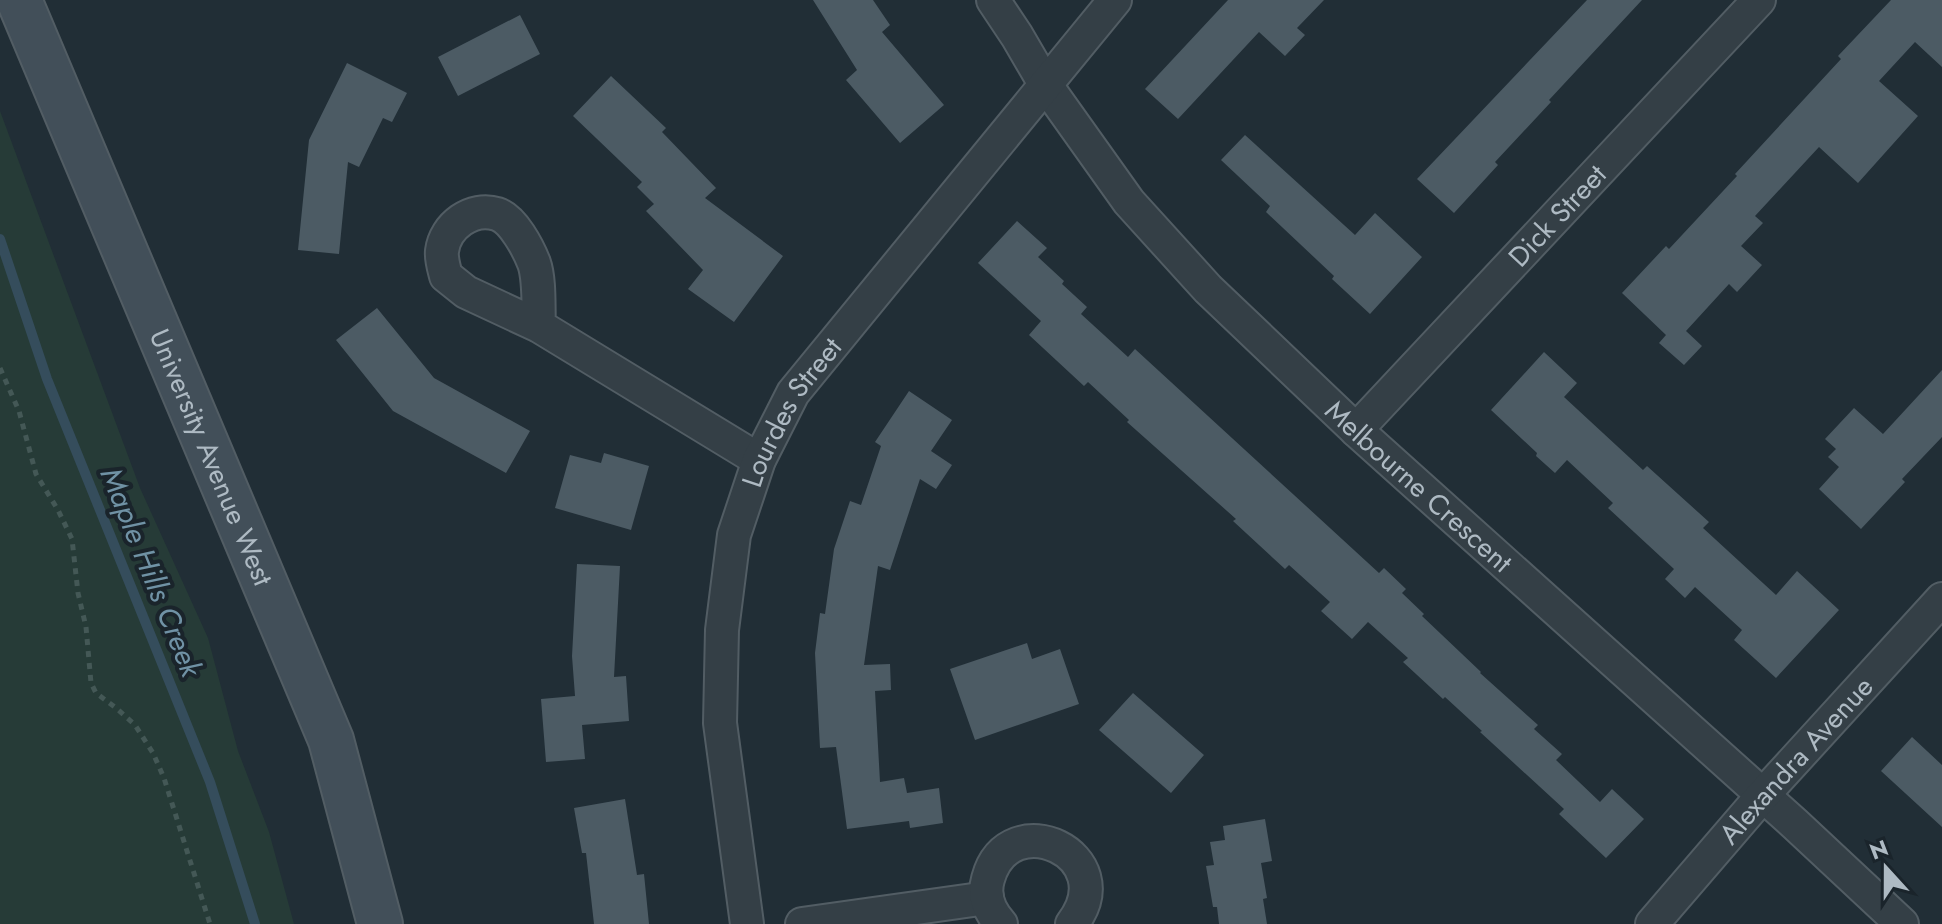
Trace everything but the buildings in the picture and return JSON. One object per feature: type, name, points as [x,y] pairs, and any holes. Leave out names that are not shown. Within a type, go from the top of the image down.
[{"type":"main road","name":"University Avenue West","points":[[19,0],[331,740],[380,924]]},
{"type":"street","name":"Melbourne Crescent","points":[[993,0],[1045,84],[1129,202],[1208,289],[1356,430],[1763,795],[1902,924]]},
{"type":"street","name":"Lourdes Street","points":[[747,924],[720,723],[722,630],[734,535],[759,460],[793,393],[1115,0]]},
{"type":"street","name":"Dick Street","points":[[1356,430],[1759,0]]},
{"type":"street","points":[[539,326],[759,460]]},
{"type":"street","name":"Alexandra Avenue","points":[[1652,924],[1763,795],[1942,599]]},
{"type":"street","points":[[802,924],[994,911],[986,886],[990,869],[1004,852],[1032,840],[1049,842],[1065,849],[1079,864],[1086,895],[1080,913],[1072,924]]},
{"type":"path","points":[[0,368],[19,411],[36,474],[72,539],[91,683],[96,693],[135,725],[153,753],[164,778],[210,924]]},
{"type":"green space","points":[[0,111],[140,488],[208,638],[238,751],[269,832],[294,924],[0,924]]},
{"type":"waterway","name":"Maple Hills Creek","points":[[0,239],[47,379],[210,782],[255,924]]}]
